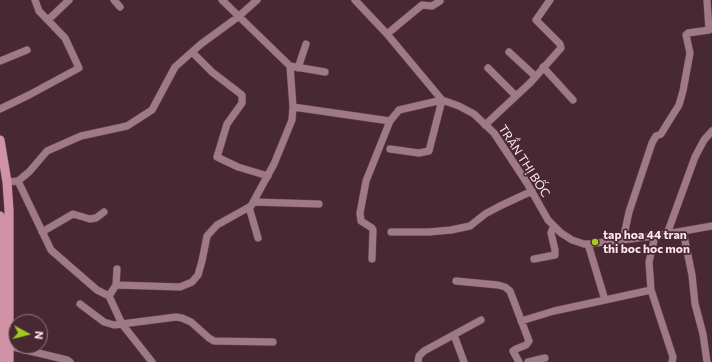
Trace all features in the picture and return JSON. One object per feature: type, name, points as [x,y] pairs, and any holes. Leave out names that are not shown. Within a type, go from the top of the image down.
[{"type":"main road","points":[[0,140],[7,182],[9,210],[9,314]]},
{"type":"main road","points":[[0,216],[1,362]]},
{"type":"street","points":[[0,109],[79,68],[65,38],[39,11],[35,0]]},
{"type":"street","points":[[48,20],[69,0]]},
{"type":"street","points":[[114,0],[120,7]]},
{"type":"street","points":[[222,0],[290,66],[325,72]]},
{"type":"street","points":[[7,182],[18,181],[47,152],[81,136],[126,126],[152,110],[174,67],[238,17],[257,0]]},
{"type":"street","points":[[355,0],[387,34],[442,100]]},
{"type":"street","points":[[486,125],[536,76],[562,47],[536,20],[550,0]]},
{"type":"street","points":[[623,240],[628,212],[652,143],[656,136],[664,130],[679,105],[683,92],[690,53],[686,35],[688,33],[709,30],[707,0]]},
{"type":"street","points":[[387,34],[399,26],[422,6],[432,6],[440,1]]},
{"type":"street","points":[[298,68],[306,44]]},
{"type":"street","points":[[0,61],[27,50]]},
{"type":"street","points":[[192,52],[212,72],[242,95],[242,103],[227,124],[217,157],[238,167],[268,176]]},
{"type":"street","points":[[509,52],[536,76]]},
{"type":"street","points":[[258,238],[252,205],[268,176],[292,120],[293,107],[290,66]]},
{"type":"street","points":[[543,67],[573,100]]},
{"type":"street","points":[[488,68],[516,96]]},
{"type":"street","points":[[372,259],[373,230],[361,222],[360,212],[366,181],[390,121],[399,110],[442,100]]},
{"type":"street","points":[[390,149],[419,153],[429,151],[442,100]]},
{"type":"street","name":"TRẦN THỊ BỐC","points":[[442,100],[460,106],[474,114],[494,133],[532,191],[548,220],[561,233],[572,240],[588,244],[655,236],[712,226]]},
{"type":"street","points":[[293,107],[390,121]]},
{"type":"street","points":[[667,234],[695,157],[704,140],[712,131]]},
{"type":"street","points":[[18,181],[51,250],[97,290],[109,296],[122,324],[152,362]]},
{"type":"street","points":[[391,232],[429,232],[451,230],[470,226],[485,214],[532,191]]},
{"type":"street","points":[[116,285],[180,287],[192,282],[198,276],[207,236],[217,225],[252,205],[319,204]]},
{"type":"street","points":[[42,232],[73,214],[90,219],[96,218],[104,212]]},
{"type":"street","points":[[534,259],[555,255],[551,233],[552,230],[556,228]]},
{"type":"street","points":[[683,231],[692,274],[695,304],[709,362]]},
{"type":"street","points":[[655,236],[649,262],[651,290],[673,357],[672,362]]},
{"type":"street","points":[[588,244],[605,300]]},
{"type":"street","points":[[109,296],[116,285],[117,269]]},
{"type":"street","points":[[456,281],[498,285],[510,290],[529,341],[526,345],[513,351],[519,362]]},
{"type":"street","points":[[521,320],[554,311],[651,290]]},
{"type":"street","points":[[80,304],[104,322],[114,325],[176,317],[191,322],[214,341],[273,342]]},
{"type":"street","points":[[418,362],[419,356],[424,352],[481,320]]},
{"type":"street","points":[[454,335],[464,362]]},
{"type":"street","points":[[42,354],[70,362]]},
{"type":"street","points":[[528,362],[545,358]]},
{"type":"place","name":"tap hoa 44 tran thi boc hoc mon","points":[[595,242]]}]
